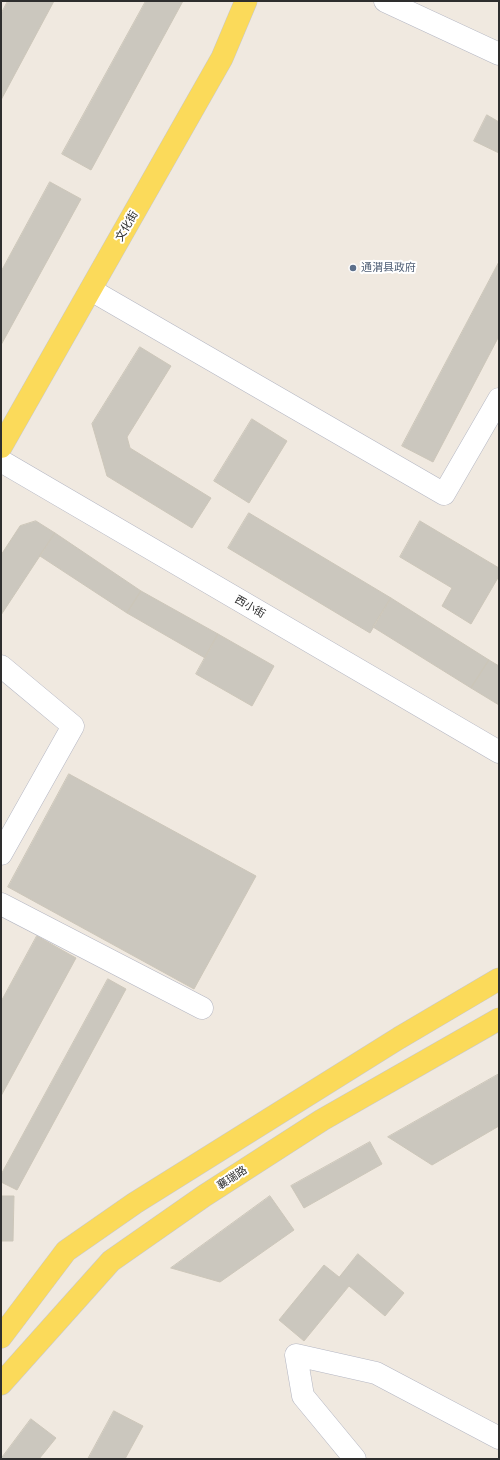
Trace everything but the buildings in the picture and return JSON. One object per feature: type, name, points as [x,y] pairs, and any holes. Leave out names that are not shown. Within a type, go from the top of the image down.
[{"type":"main road","name":"文化街","points":[[1,447],[222,58],[246,1]]},
{"type":"main road","points":[[1,1336],[66,1251],[135,1203],[399,1038],[499,979]]},
{"type":"main road","name":"襄瑞路","points":[[1,1384],[111,1261],[204,1196],[322,1120],[499,1019]]},
{"type":"street","points":[[385,1],[499,54]]},
{"type":"street","points":[[91,290],[444,494],[499,399]]},
{"type":"street","name":"西小街","points":[[1,461],[499,752]]},
{"type":"street","points":[[1,666],[73,726],[1,854]]},
{"type":"street","points":[[1,904],[202,1008]]},
{"type":"street","points":[[355,1459],[303,1396],[296,1355],[376,1373],[499,1438]]},
{"type":"place","name":"通渭县政府","points":[[353,268]]}]
